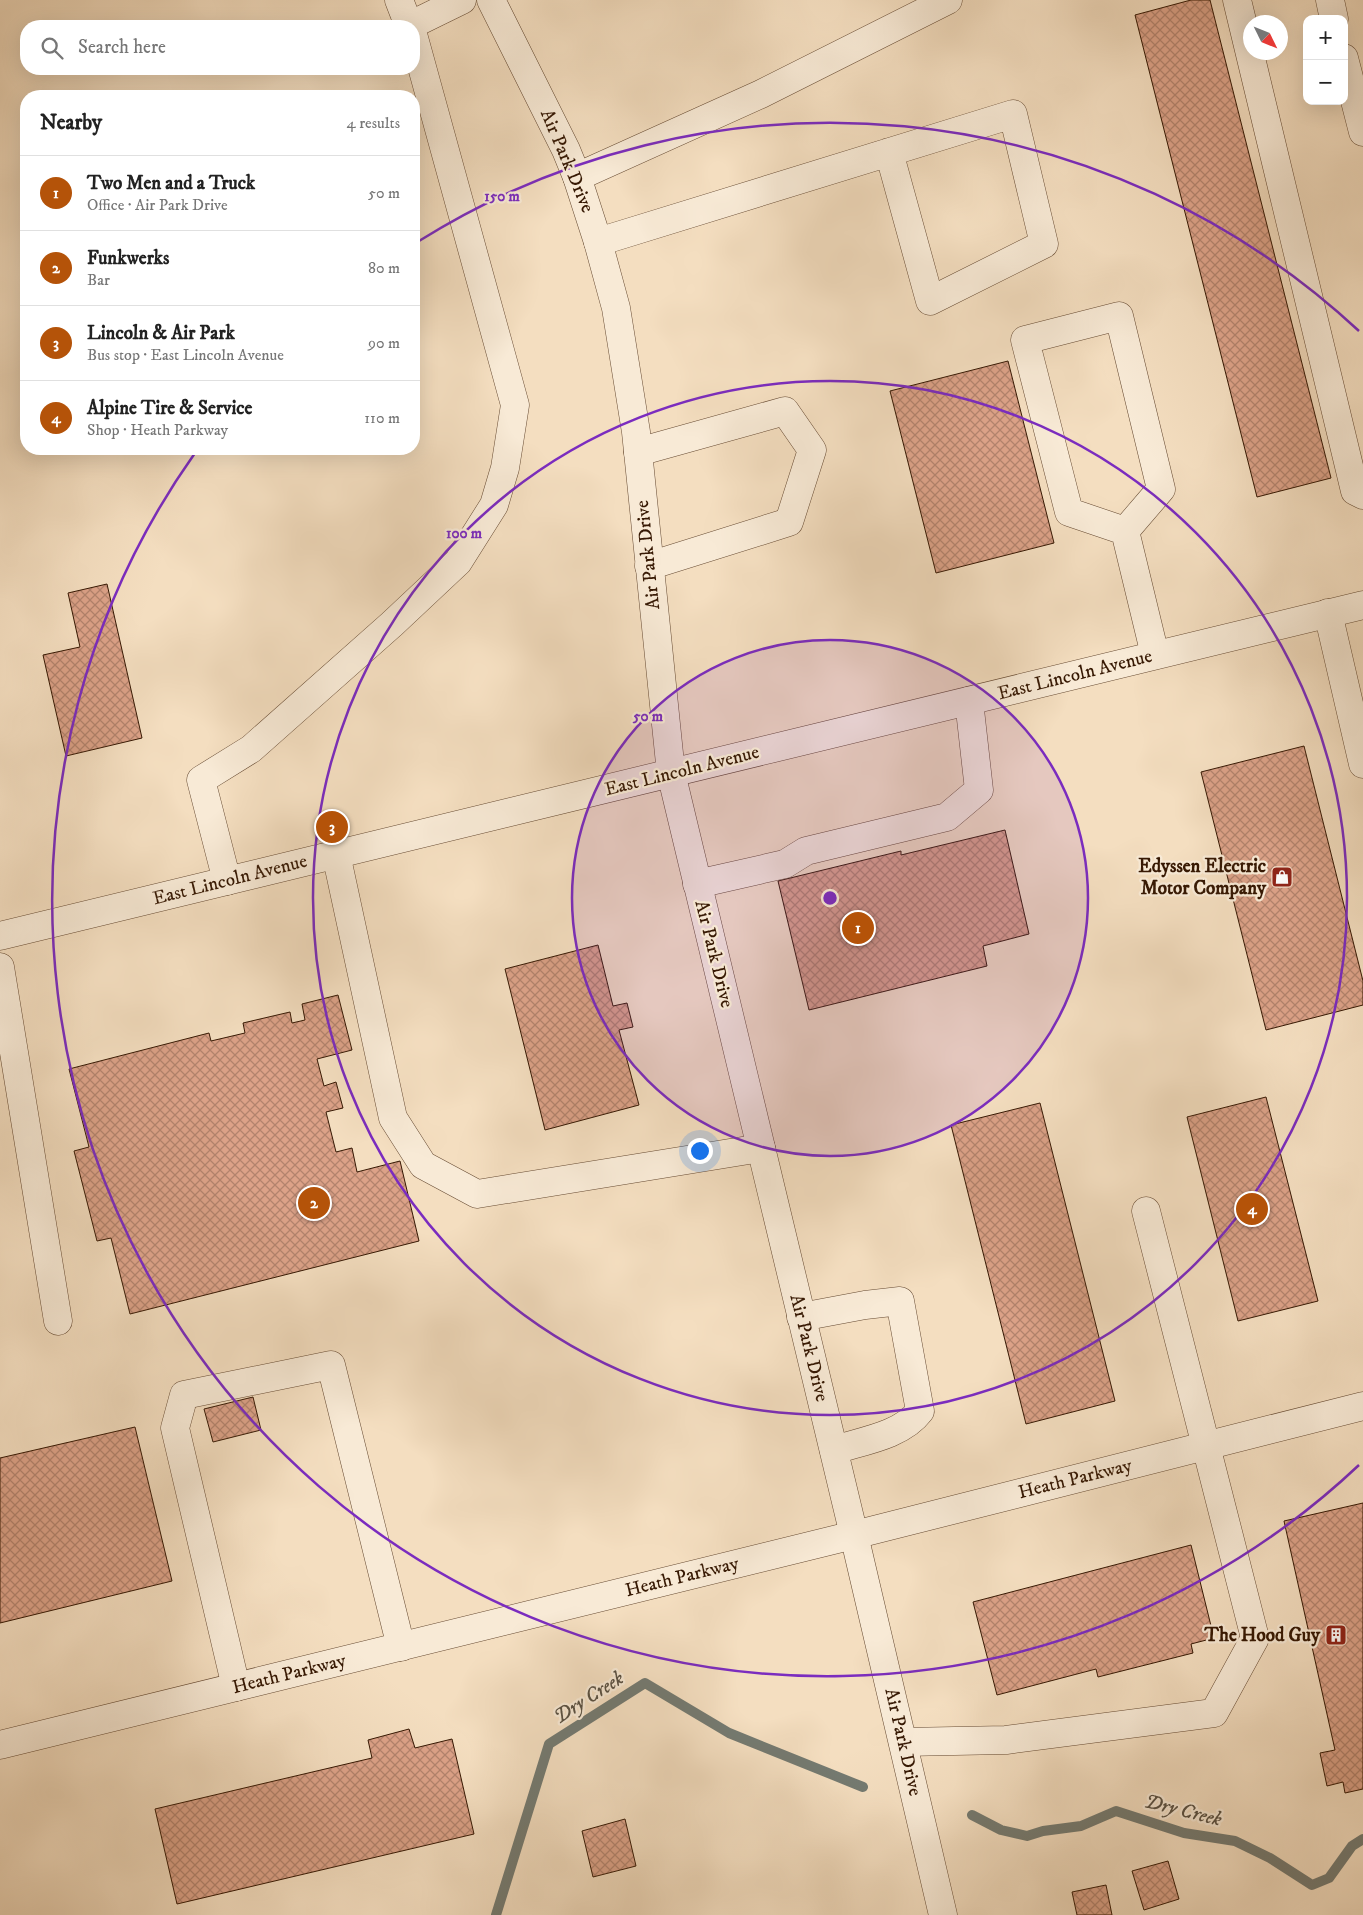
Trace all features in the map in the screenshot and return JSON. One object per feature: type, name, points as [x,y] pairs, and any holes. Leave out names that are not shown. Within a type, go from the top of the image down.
[{"type":"street","points":[[399,0],[407,20]]},
{"type":"street","points":[[420,21],[462,0]]},
{"type":"street","name":"Air Park Drive","points":[[491,0],[566,150],[577,177],[598,242],[616,308],[638,452],[670,773],[834,1450],[943,1915]]},
{"type":"street","points":[[577,177],[761,94],[948,0]]},
{"type":"street","points":[[1237,0],[1355,491],[1363,495]]},
{"type":"street","points":[[1330,0],[1333,15]]},
{"type":"street","points":[[227,881],[201,780],[251,749],[359,654],[458,562],[494,505],[504,468],[515,405],[420,60]]},
{"type":"street","points":[[1345,60],[1363,132]]},
{"type":"street","points":[[598,242],[889,152],[1013,114],[1044,244],[930,301],[889,152]]},
{"type":"street","points":[[1119,316],[1161,489],[1125,531],[1069,512],[1025,340],[1119,316]]},
{"type":"street","points":[[638,452],[785,410],[812,450],[789,522],[649,566]]},
{"type":"street","points":[[1125,531],[1156,655]]},
{"type":"street","name":"East Lincoln Avenue","points":[[0,936],[1363,605]]},
{"type":"street","points":[[1328,613],[1363,764]]},
{"type":"street","points":[[697,884],[785,864],[806,851],[947,817],[979,790],[969,701]]},
{"type":"street","points":[[336,854],[393,1118],[423,1165],[477,1194],[761,1148]]},
{"type":"street","points":[[0,967],[58,1321]]},
{"type":"street","points":[[903,1742],[1006,1740],[1214,1713],[1255,1638],[1146,1211]]},
{"type":"street","points":[[801,1317],[865,1305],[900,1302],[920,1411],[893,1432],[834,1450]]},
{"type":"street","points":[[236,1687],[175,1428],[184,1395],[331,1365],[401,1646]]},
{"type":"street","name":"Heath Parkway","points":[[0,1745],[854,1535],[1363,1406]]},
{"type":"building","points":[[1191,0],[1210,0],[1331,478],[1257,497],[1135,15]]},
{"type":"building","points":[[1008,361],[1054,543],[936,573],[890,391]]},
{"type":"building","points":[[107,584],[142,738],[66,756],[43,655],[80,647],[68,593]]},
{"type":"building","name":"Edyssen Electric Motor Company","points":[[1304,746],[1363,981],[1363,1005],[1266,1030],[1201,772]]},
{"type":"building","points":[[1005,830],[1029,934],[983,946],[987,966],[809,1010],[778,881],[901,851],[901,855]]},
{"type":"building","points":[[598,945],[613,1006],[627,1003],[633,1027],[619,1030],[639,1105],[545,1130],[505,969]]},
{"type":"building","points":[[338,995],[352,1050],[317,1059],[324,1086],[336,1082],[343,1108],[326,1112],[336,1152],[352,1148],[357,1172],[400,1161],[419,1241],[130,1314],[111,1238],[97,1241],[74,1151],[89,1147],[69,1069],[209,1033],[211,1041],[245,1033],[243,1023],[290,1012],[292,1023],[305,1020],[302,1004]]},
{"type":"building","points":[[1266,1097],[1318,1301],[1238,1321],[1187,1117]]},
{"type":"building","points":[[1040,1103],[1115,1401],[1026,1424],[951,1125]]},
{"type":"building","points":[[253,1397],[261,1430],[213,1442],[204,1409]]},
{"type":"building","points":[[135,1427],[172,1581],[0,1623],[0,1458]]},
{"type":"building","name":"The Hood Guy","points":[[1363,1503],[1363,1789],[1345,1793],[1343,1782],[1327,1786],[1320,1753],[1335,1750],[1284,1521]]},
{"type":"building","points":[[1191,1545],[1214,1638],[1191,1644],[1193,1653],[1098,1677],[1096,1669],[997,1695],[973,1602]]},
{"type":"building","points":[[409,1729],[415,1748],[452,1739],[474,1834],[177,1904],[155,1809],[372,1758],[368,1740]]},
{"type":"building","points":[[625,1819],[636,1866],[593,1877],[582,1831]]},
{"type":"building","points":[[1168,1861],[1179,1899],[1144,1910],[1132,1871]]},
{"type":"building","points":[[1106,1885],[1112,1915],[1077,1915],[1072,1892]]},
{"type":"waterway","name":"Dry Creek","points":[[496,1915],[549,1744],[645,1683],[729,1733],[863,1787]]},
{"type":"waterway","name":"Dry Creek","points":[[972,1815],[1001,1830],[1027,1836],[1043,1831],[1081,1826],[1116,1811],[1184,1833],[1235,1841],[1270,1858],[1312,1885],[1329,1878],[1352,1846],[1363,1839]]},
{"type":"place","name":"Lincoln & Air Park","points":[[332,827]]},
{"type":"place","name":"Edyssen Electric Motor Company","points":[[1282,877]]},
{"type":"place","name":"Two Men and a Truck","points":[[858,928]]},
{"type":"place","name":"Funkwerks","points":[[314,1203]]},
{"type":"place","name":"Alpine Tire & Service","points":[[1252,1209]]},
{"type":"place","name":"The Hood Guy","points":[[1336,1635]]}]
